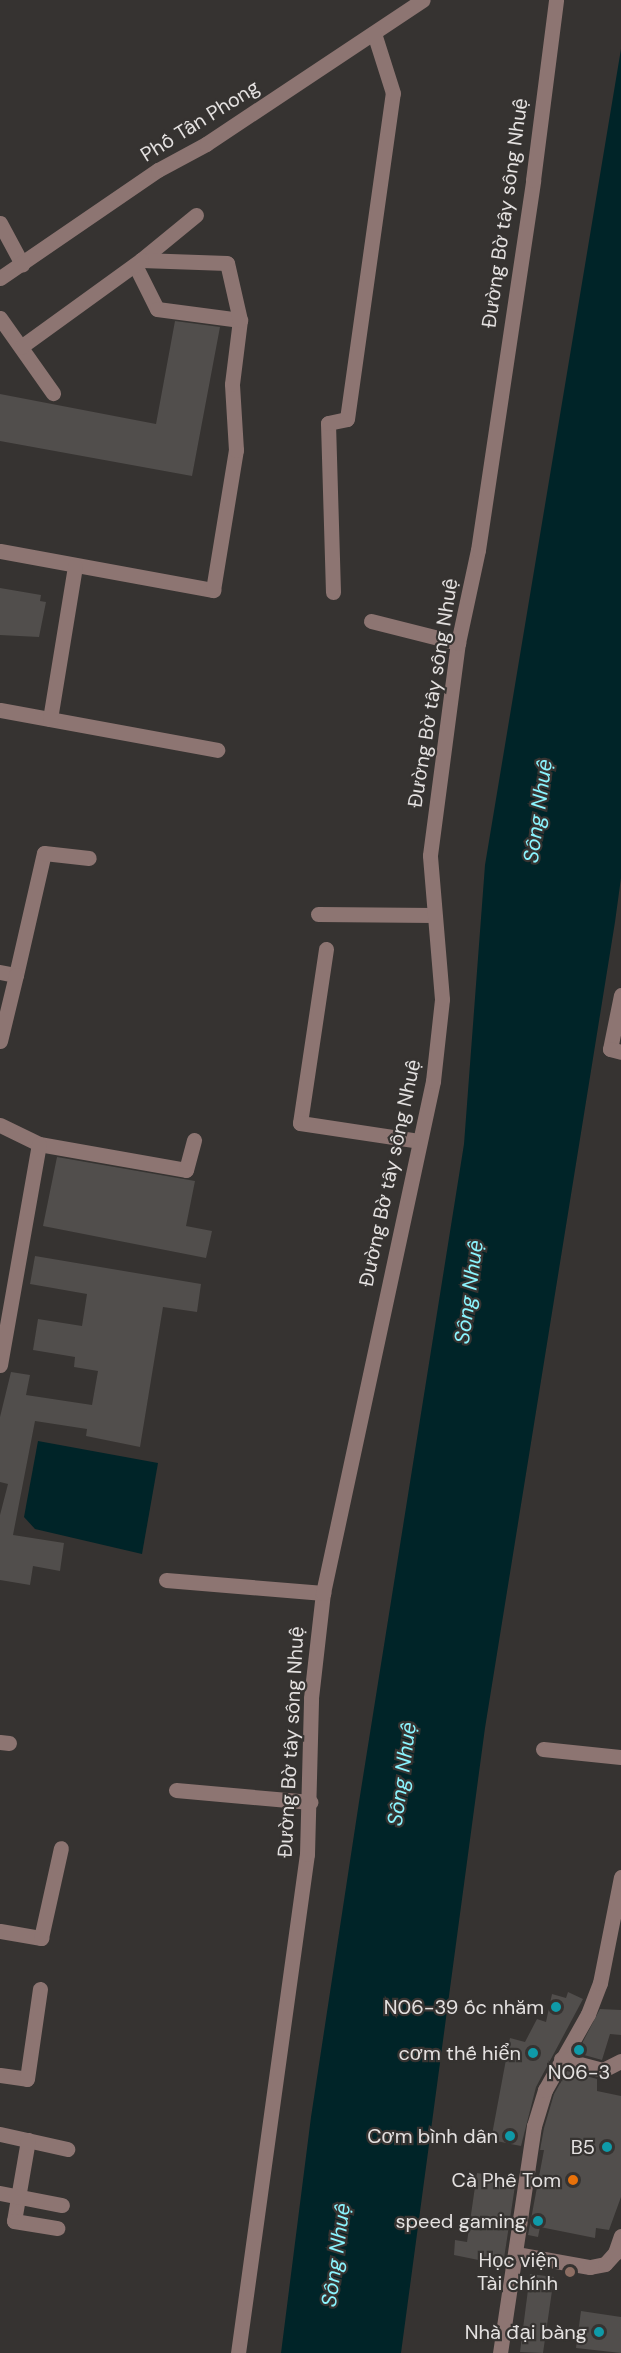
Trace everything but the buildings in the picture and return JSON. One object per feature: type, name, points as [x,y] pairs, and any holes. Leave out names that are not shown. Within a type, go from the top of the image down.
[{"type":"street","name":"Phố Tân Phong","points":[[0,278],[158,170],[206,144],[423,0]]},
{"type":"street","name":"Đường Bờ tây sông Nhuệ","points":[[238,2353],[307,1854],[311,1698],[323,1593],[433,1081],[442,999],[430,855],[458,643],[478,550],[556,0]]},
{"type":"street","points":[[333,592],[328,423],[347,419],[393,93],[374,33]]},
{"type":"street","points":[[21,347],[138,262],[196,215]]},
{"type":"street","points":[[0,223],[22,264]]},
{"type":"street","points":[[0,551],[213,590],[236,450],[232,384],[240,320],[227,263],[138,262]]},
{"type":"street","points":[[138,262],[157,309],[240,320]]},
{"type":"street","points":[[2,326],[21,347],[53,393]]},
{"type":"street","points":[[50,719],[75,566]]},
{"type":"street","points":[[371,621],[458,643]]},
{"type":"street","points":[[0,710],[217,750]]},
{"type":"street","points":[[0,1041],[44,853],[88,858]]},
{"type":"street","points":[[318,914],[434,915]]},
{"type":"street","points":[[326,949],[300,1123],[419,1141]]},
{"type":"street","points":[[0,972],[16,975]]},
{"type":"street","points":[[621,995],[610,1049],[621,1052]]},
{"type":"street","points":[[0,1125],[39,1144],[186,1170],[194,1140]]},
{"type":"street","points":[[0,1365],[7,1288],[39,1144]]},
{"type":"street","points":[[166,1580],[323,1593]]},
{"type":"street","points":[[543,1749],[621,1757]]},
{"type":"street","points":[[176,1790],[310,1802]]},
{"type":"street","points":[[0,1931],[41,1938],[62,1848]]},
{"type":"street","points":[[500,2353],[534,2126],[545,2090],[588,2014],[600,1983],[621,1877]]},
{"type":"street","points":[[0,2075],[27,2079],[40,1989]]},
{"type":"street","points":[[561,2059],[603,2070],[621,2061]]},
{"type":"street","points":[[0,2134],[67,2148]]},
{"type":"street","points":[[28,2140],[14,2221],[57,2228]]},
{"type":"street","points":[[0,2193],[62,2205]]},
{"type":"street","points":[[516,2254],[590,2267],[605,2264],[615,2253],[621,2236]]},
{"type":"water","name":"Sông Nhuệ","points":[[621,49],[621,878],[615,922],[485,1728],[401,2353],[281,2353],[311,2117],[464,1144],[485,865]]},
{"type":"water","points":[[38,1441],[158,1463],[142,1554],[35,1529],[24,1517]]},
{"type":"place","name":"N06-39 ốc nhăm","points":[[556,2007]]},
{"type":"place","name":"N06-3","points":[[579,2050]]},
{"type":"place","name":"cơm thế hiển","points":[[533,2053]]},
{"type":"place","name":"Cơm bình dân","points":[[510,2136]]},
{"type":"place","name":"B5","points":[[607,2147]]},
{"type":"place","name":"Cà Phê Tom","points":[[573,2180]]},
{"type":"place","name":"speed gaming","points":[[538,2221]]},
{"type":"place","name":"Học viện Tài chính","points":[[570,2272]]},
{"type":"place","name":"Nhà đại bàng","points":[[599,2332]]}]
